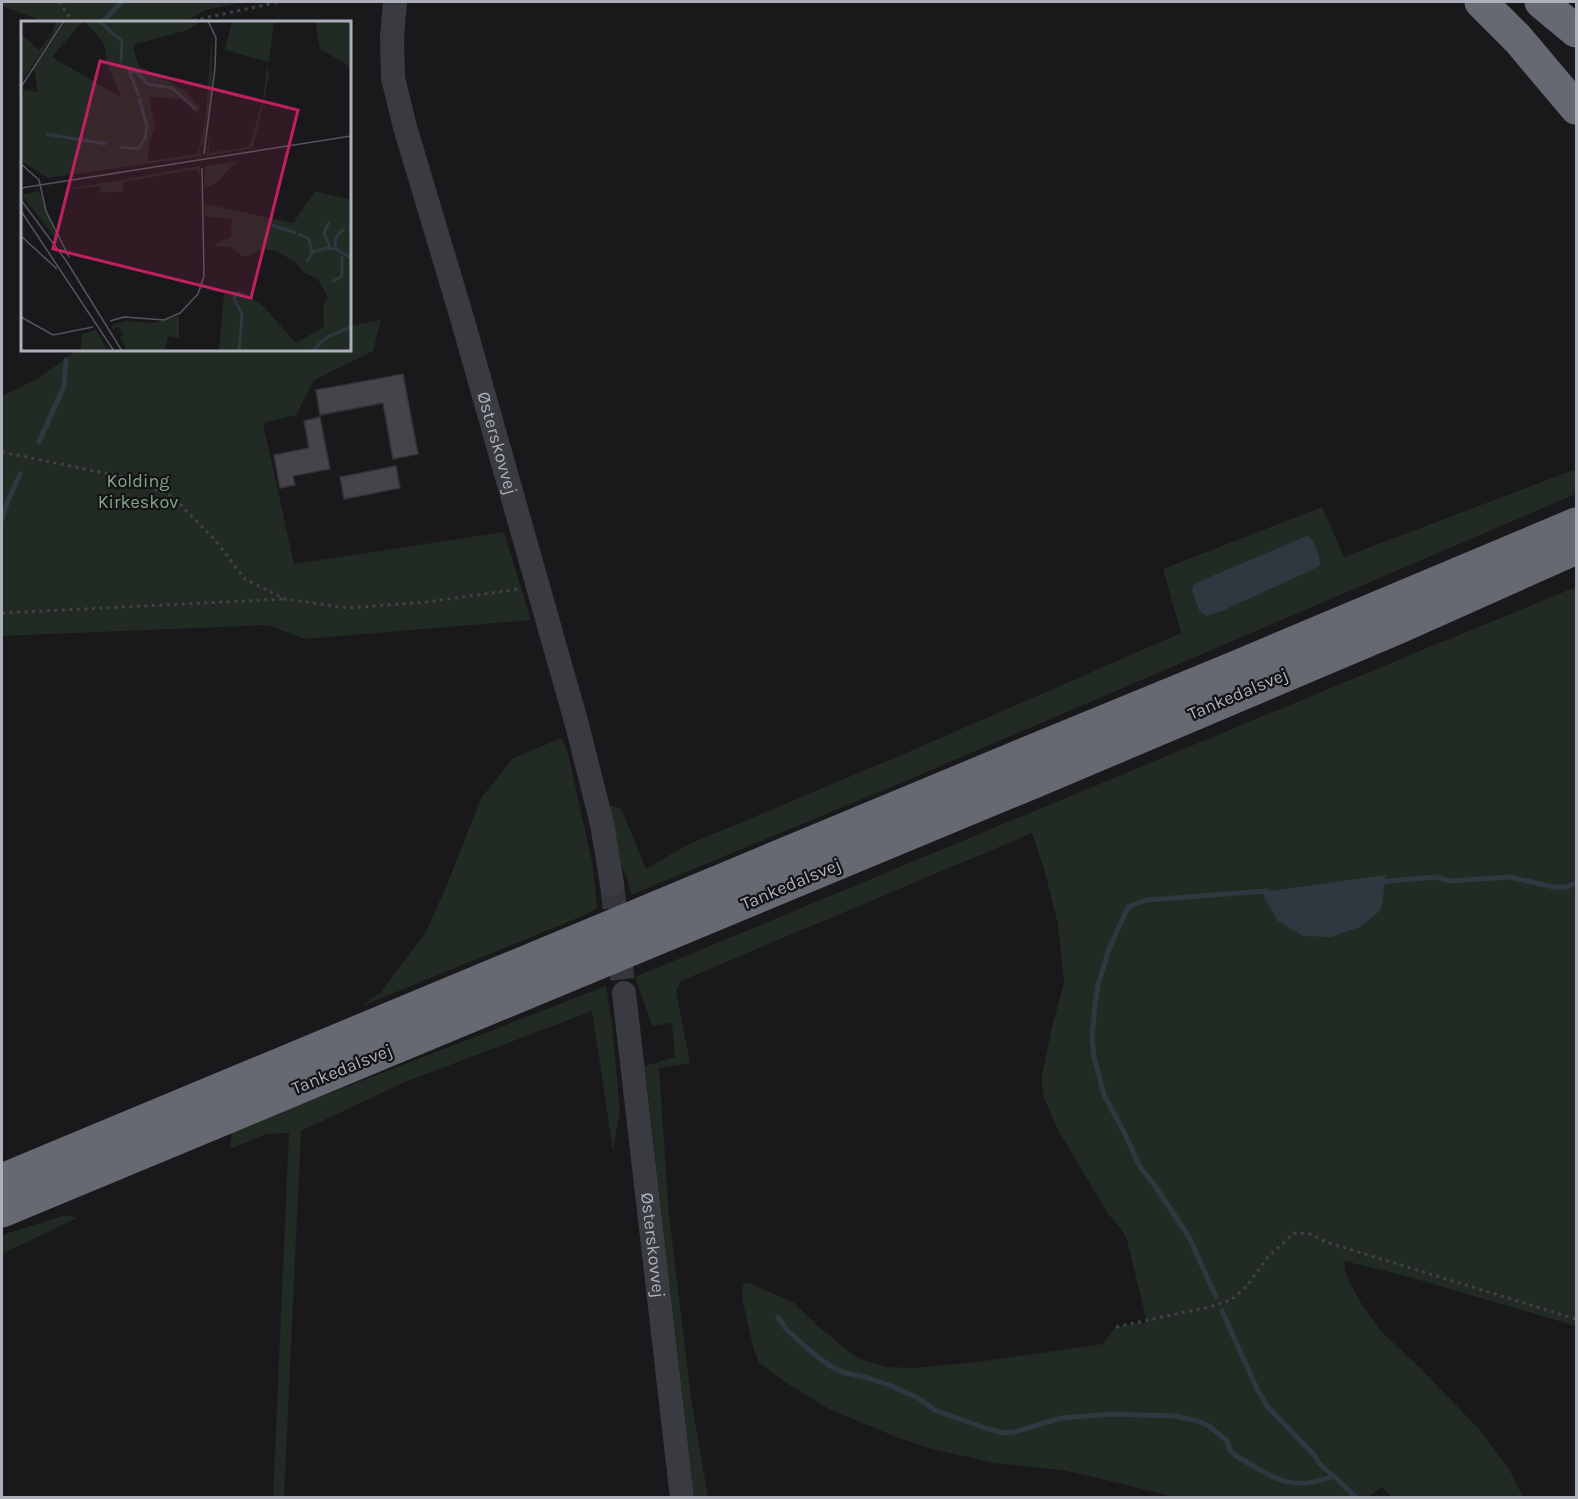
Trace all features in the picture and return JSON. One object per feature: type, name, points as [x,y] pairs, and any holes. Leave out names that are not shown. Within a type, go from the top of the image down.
[{"type":"highway","points":[[1481,2],[1518,39],[1576,108]]},
{"type":"highway","points":[[1541,2],[1576,31]]},
{"type":"highway","points":[[1538,553],[1576,514]]},
{"type":"highway","name":"Tankedalsvej","points":[[2,1211],[1048,776],[1397,628],[1538,553],[1576,524]]},
{"type":"highway","name":"Tankedalsvej","points":[[2,1180],[1538,553],[1576,548]]},
{"type":"highway","points":[[1538,553],[1576,555]]},
{"type":"street","name":"Østerskovvej","points":[[395,2],[392,37],[393,78],[405,127],[466,329],[576,721],[602,824],[612,884]]},
{"type":"street","name":"Østerskovvej","points":[[624,993],[682,1497]]},
{"type":"path","points":[[59,2],[72,21]]},
{"type":"path","points":[[191,21],[279,2]]},
{"type":"path","points":[[2,452],[124,477],[172,496],[215,540],[245,579],[285,598]]},
{"type":"path","points":[[2,613],[285,598],[347,608],[427,602],[539,586]]},
{"type":"path","points":[[1116,1327],[1231,1300],[1247,1286],[1268,1257],[1294,1233],[1310,1234],[1326,1242],[1576,1319]]},
{"type":"green space","points":[[2,2],[244,2],[205,10],[187,21],[42,21],[2,6]]},
{"type":"green space","name":"Kolding Kirkeskov","points":[[381,320],[373,351],[314,380],[296,415],[263,423],[294,564],[504,532],[531,620],[305,639],[268,625],[2,636],[2,396],[39,378],[76,351],[351,351],[351,326]]},
{"type":"green space","points":[[1576,469],[1576,494],[896,785],[631,895],[627,878],[617,857],[606,805],[621,808],[646,869],[687,845],[906,753],[1181,633],[1163,569],[1322,507],[1344,557]]},
{"type":"green space","points":[[1576,587],[1576,1326],[1402,1275],[1344,1261],[1345,1271],[1352,1287],[1381,1331],[1480,1430],[1509,1469],[1523,1497],[1392,1497],[1382,1487],[1367,1497],[1174,1497],[1061,1470],[995,1463],[931,1449],[829,1409],[759,1363],[743,1302],[744,1283],[749,1283],[794,1303],[848,1351],[860,1359],[887,1367],[912,1368],[977,1362],[1102,1344],[1116,1327],[1147,1322],[1127,1240],[1122,1230],[1108,1214],[1058,1130],[1044,1098],[1042,1075],[1064,983],[1058,924],[1032,833],[681,981],[676,991],[690,1063],[659,1068],[669,1216],[692,1405],[708,1497],[694,1497],[645,1066],[675,1057],[672,1023],[652,1026],[635,977]]},
{"type":"green space","points":[[562,738],[567,750],[593,866],[597,908],[362,1006],[380,993],[426,932],[481,798],[513,758]]},
{"type":"green space","points":[[606,986],[620,1111],[613,1151],[592,1011],[405,1082],[301,1131],[284,1497],[273,1497],[289,1133],[266,1134],[230,1149],[232,1131]]},
{"type":"green space","points":[[66,1215],[77,1218],[2,1254],[2,1235]]},
{"type":"shaded area","points":[[1307,536],[1316,549],[1320,566],[1222,611],[1206,616],[1199,610],[1192,590],[1194,584]]},
{"type":"shaded area","points":[[1386,875],[1381,910],[1360,927],[1331,937],[1303,936],[1278,921],[1262,892]]},
{"type":"building","points":[[403,374],[418,454],[393,459],[383,403],[320,415],[316,390]]},
{"type":"building","points":[[320,417],[330,469],[293,476],[295,485],[280,488],[274,455],[309,448],[304,421]]},
{"type":"building","points":[[396,466],[400,488],[344,499],[340,477]]},
{"type":"waterway","points":[[103,21],[122,2]]},
{"type":"waterway","points":[[39,442],[64,386],[66,360]]},
{"type":"waterway","points":[[2,520],[20,474]]},
{"type":"waterway","points":[[1378,882],[1435,877],[1450,881],[1509,877],[1554,887],[1567,887],[1576,883]]},
{"type":"waterway","points":[[1216,1297],[1189,1237],[1140,1167],[1104,1095],[1094,1057],[1092,1038],[1095,1004],[1109,949],[1128,907],[1146,900],[1267,891]]},
{"type":"waterway","points":[[1222,1311],[1267,1406],[1315,1456],[1318,1462],[1357,1498]]},
{"type":"waterway","points":[[778,1317],[786,1329],[830,1366],[845,1373],[889,1385],[920,1399],[934,1410],[985,1428],[1004,1433],[1061,1418],[1112,1414],[1175,1416],[1209,1426],[1227,1441],[1230,1450],[1236,1456],[1282,1481],[1305,1483],[1334,1476]]},
{"type":"tunnel","points":[[612,884],[624,993]]}]
